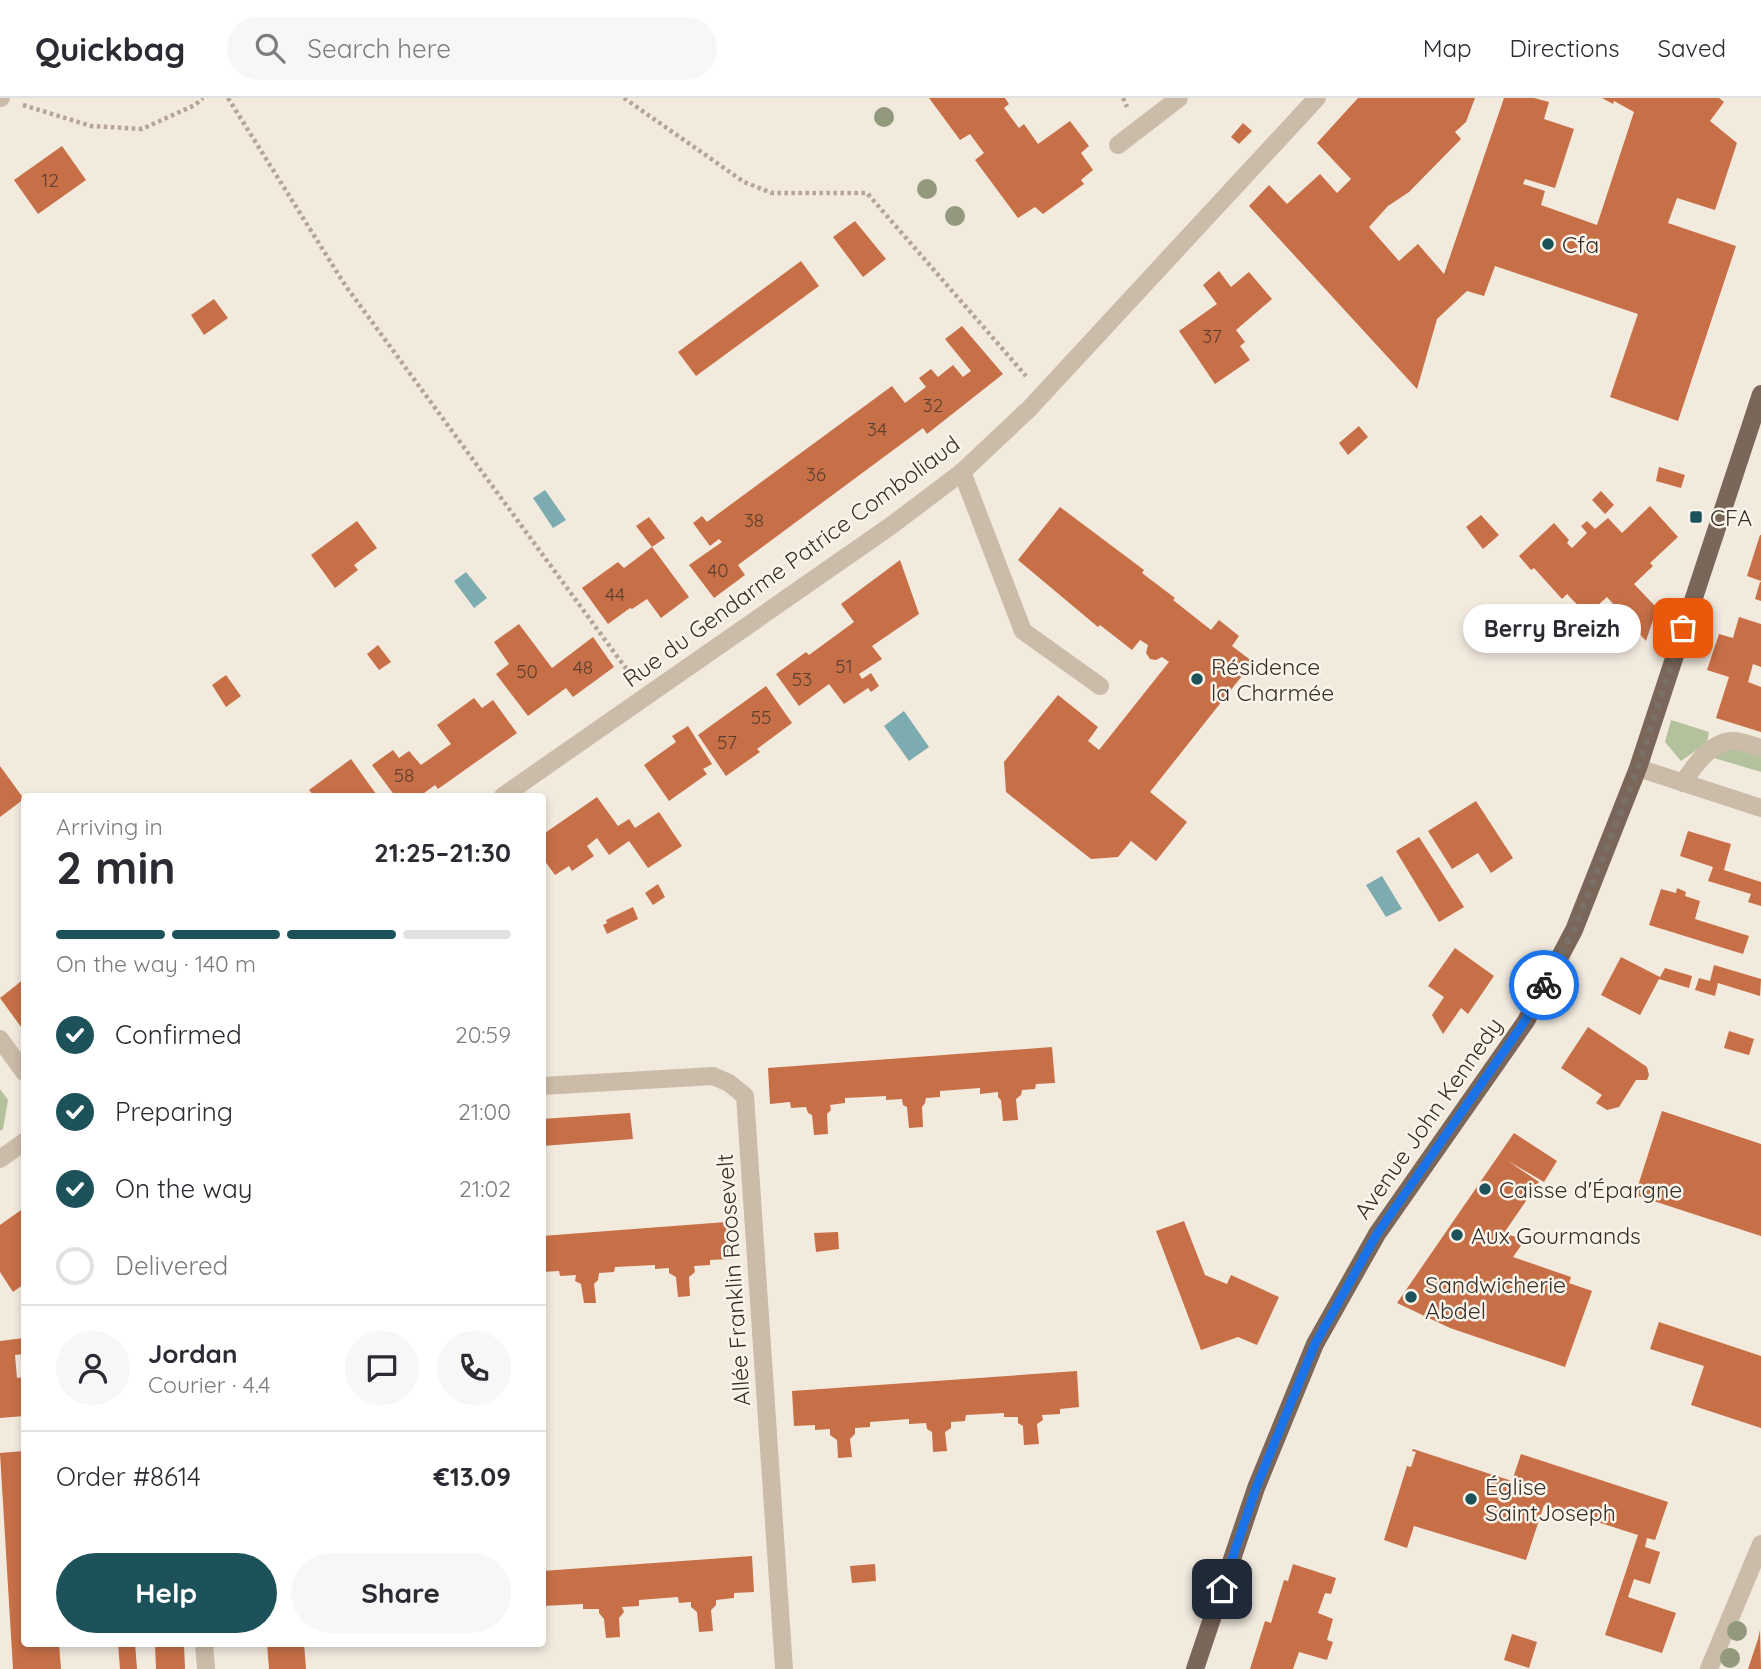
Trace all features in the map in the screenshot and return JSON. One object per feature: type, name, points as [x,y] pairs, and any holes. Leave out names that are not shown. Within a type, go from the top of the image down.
[{"type":"main road","name":"Avenue John Kennedy","points":[[1195,1669],[1256,1488],[1315,1344],[1377,1234],[1525,1021],[1574,930],[1638,768],[1761,394]]},
{"type":"street","points":[[1118,145],[1179,98]]},
{"type":"street","name":"Rue du Gendarme Patrice Comboliaud","points":[[507,793],[891,525],[962,472],[1042,395],[1317,98]]},
{"type":"street","points":[[962,472],[1023,631],[1100,686]]},
{"type":"street","points":[[1683,783],[1696,763],[1720,744],[1740,742],[1761,748]]},
{"type":"street","points":[[1638,768],[1761,808]]},
{"type":"street","points":[[0,1039],[21,1068]]},
{"type":"street","name":"Allée Franklin Roosevelt","points":[[546,1086],[713,1076],[729,1083],[745,1096],[784,1669]]},
{"type":"street","points":[[0,1159],[21,1144]]},
{"type":"street","points":[[1709,1669],[1761,1544]]},
{"type":"street","points":[[204,1647],[206,1669]]},
{"type":"path","points":[[5,99],[91,126],[142,129],[195,105],[203,98]]},
{"type":"path","points":[[228,98],[345,285],[646,696]]},
{"type":"path","points":[[624,98],[744,182],[772,193],[867,193],[1042,395]]},
{"type":"green space","points":[[1671,720],[1709,732],[1707,743],[1681,761],[1665,742]]},
{"type":"green space","points":[[1737,748],[1761,756],[1761,772],[1714,758],[1723,750]]},
{"type":"green space","points":[[0,1089],[8,1100],[3,1129],[0,1131]]},
{"type":"water","points":[[545,490],[566,520],[553,528],[533,498]]},
{"type":"water","points":[[466,572],[487,598],[474,608],[454,581]]},
{"type":"water","points":[[904,711],[929,747],[909,761],[884,726]]},
{"type":"water","points":[[1382,876],[1402,909],[1386,917],[1366,885]]},
{"type":"building","points":[[929,98],[1005,98],[1009,104],[1004,108],[1019,128],[1024,124],[1038,144],[1070,121],[1089,146],[1081,153],[1093,170],[1081,180],[1084,184],[1043,214],[1035,207],[1018,218],[975,160],[984,153],[970,134],[960,140]]},
{"type":"building","points":[[1358,98],[1475,98],[1466,122],[1455,132],[1461,139],[1409,192],[1388,206],[1369,227],[1399,261],[1418,244],[1444,274],[1504,98],[1534,98],[1549,102],[1544,119],[1574,129],[1555,188],[1525,179],[1523,184],[1545,191],[1541,205],[1597,225],[1634,112],[1602,98],[1719,98],[1724,102],[1710,121],[1737,143],[1715,210],[1677,198],[1668,223],[1736,246],[1678,421],[1610,397],[1638,314],[1495,266],[1484,296],[1467,291],[1437,319],[1417,389],[1249,206],[1269,185],[1287,204],[1320,174],[1337,193],[1351,179],[1317,143]]},
{"type":"building","points":[[1243,123],[1252,131],[1239,144],[1231,137]]},
{"type":"building","points":[[62,146],[86,180],[38,214],[14,180]]},
{"type":"building","points":[[855,221],[886,259],[863,277],[833,237]]},
{"type":"building","points":[[801,261],[819,286],[696,376],[678,352]]},
{"type":"building","points":[[1219,271],[1231,287],[1249,272],[1272,299],[1236,330],[1245,342],[1240,346],[1250,360],[1215,384],[1179,331],[1217,304],[1203,285]]},
{"type":"building","points":[[214,299],[228,318],[204,335],[191,315]]},
{"type":"building","points":[[962,326],[1003,374],[927,434],[923,428],[738,565],[745,575],[714,598],[689,565],[722,542],[719,539],[710,546],[693,523],[702,516],[707,522],[892,386],[905,403],[926,387],[919,378],[931,369],[938,377],[953,365],[963,377],[971,371],[945,339]]},
{"type":"building","points":[[1359,426],[1368,437],[1348,455],[1339,443]]},
{"type":"building","points":[[1659,467],[1685,475],[1681,488],[1656,481]]},
{"type":"building","points":[[1601,491],[1614,505],[1605,514],[1592,500]]},
{"type":"building","points":[[1650,506],[1678,537],[1650,563],[1653,566],[1634,584],[1657,608],[1646,641],[1607,597],[1587,615],[1567,594],[1562,599],[1534,568],[1531,570],[1519,556],[1554,523],[1569,540],[1567,543],[1572,548],[1587,533],[1581,526],[1587,521],[1595,529],[1608,518],[1622,533]]},
{"type":"building","name":"Résidence la Charmée","points":[[1060,507],[1144,570],[1142,573],[1211,630],[1219,620],[1239,636],[1232,646],[1253,662],[1150,792],[1187,822],[1156,861],[1131,841],[1118,857],[1091,859],[1006,792],[1004,762],[1058,695],[1098,727],[1088,741],[1099,750],[1169,662],[1162,657],[1150,659],[1146,653],[1148,645],[1140,640],[1132,650],[1100,625],[1098,627],[1018,560]]},
{"type":"building","points":[[1481,515],[1499,535],[1483,549],[1466,527]]},
{"type":"building","points":[[649,517],[665,538],[652,547],[636,526]]},
{"type":"building","points":[[357,521],[377,548],[354,565],[358,570],[335,588],[311,555]]},
{"type":"building","points":[[1761,535],[1761,581],[1747,576]]},
{"type":"building","points":[[652,547],[689,597],[661,618],[647,599],[608,624],[582,588],[618,562],[624,568]]},
{"type":"building","points":[[900,560],[919,614],[872,646],[882,659],[859,674],[862,679],[871,673],[879,686],[871,692],[868,688],[844,704],[829,684],[799,706],[776,674],[806,652],[809,655],[854,622],[841,604]]},
{"type":"building","points":[[1761,582],[1761,601],[1755,599]]},
{"type":"building","points":[[1739,617],[1761,624],[1761,667],[1753,664],[1748,682],[1761,687],[1761,732],[1716,718],[1729,677],[1707,670],[1719,634],[1733,638]]},
{"type":"building","points":[[519,624],[552,668],[593,637],[614,667],[573,697],[566,688],[528,716],[496,674],[509,664],[494,642]]},
{"type":"building","points":[[378,645],[391,662],[379,670],[367,654]]},
{"type":"building","points":[[226,675],[241,696],[226,707],[212,685]]},
{"type":"building","points":[[766,686],[792,723],[757,749],[760,752],[726,776],[698,735]]},
{"type":"building","points":[[474,698],[482,708],[493,700],[517,733],[438,789],[435,785],[424,793],[393,793],[372,765],[393,750],[399,758],[409,751],[421,765],[451,744],[437,725]]},
{"type":"building","points":[[688,726],[712,764],[703,769],[707,774],[669,801],[644,765],[676,742],[672,736]]},
{"type":"building","points":[[351,759],[375,793],[312,793],[309,790]]},
{"type":"building","points":[[0,766],[21,795],[21,801],[0,817]]},
{"type":"building","points":[[597,797],[618,826],[629,819],[635,828],[659,812],[682,846],[648,868],[629,841],[609,855],[597,838],[587,846],[594,856],[572,871],[569,866],[555,875],[546,863],[546,832]]},
{"type":"building","points":[[1476,801],[1513,858],[1491,873],[1478,853],[1452,869],[1428,831]]},
{"type":"building","points":[[1688,831],[1731,844],[1724,870],[1761,882],[1761,906],[1748,902],[1751,894],[1708,881],[1713,867],[1680,856]]},
{"type":"building","points":[[1419,837],[1464,907],[1439,922],[1396,851]]},
{"type":"building","points":[[658,884],[665,897],[653,905],[645,893]]},
{"type":"building","points":[[1677,888],[1686,892],[1685,896],[1700,901],[1695,919],[1749,936],[1743,954],[1649,925],[1661,889],[1676,893]]},
{"type":"building","points":[[633,907],[638,919],[607,934],[603,925],[607,923],[606,920]]},
{"type":"building","points":[[1455,948],[1494,976],[1468,1014],[1461,1008],[1443,1034],[1432,1015],[1444,997],[1428,986]]},
{"type":"building","points":[[1621,957],[1660,977],[1665,968],[1692,976],[1689,988],[1659,979],[1640,1015],[1601,995]]},
{"type":"building","points":[[1714,965],[1761,979],[1760,996],[1718,983],[1715,996],[1695,990],[1699,978],[1710,981]]},
{"type":"building","points":[[21,981],[21,1027],[0,998]]},
{"type":"building","points":[[1588,1027],[1647,1067],[1647,1080],[1636,1080],[1619,1107],[1607,1110],[1596,1103],[1602,1095],[1561,1068]]},
{"type":"building","points":[[1729,1031],[1754,1039],[1749,1055],[1724,1048]]},
{"type":"building","points":[[1052,1047],[1055,1083],[1036,1084],[1035,1089],[1022,1090],[1016,1099],[1018,1120],[1003,1121],[998,1092],[980,1094],[980,1088],[940,1091],[940,1097],[926,1098],[922,1107],[923,1127],[909,1128],[907,1107],[903,1105],[902,1099],[886,1100],[886,1096],[845,1098],[845,1103],[830,1105],[831,1110],[827,1114],[828,1134],[814,1135],[812,1115],[806,1107],[791,1108],[790,1102],[770,1104],[768,1068]]},
{"type":"building","points":[[1662,1111],[1761,1144],[1761,1236],[1635,1195]]},
{"type":"building","points":[[630,1113],[633,1139],[546,1146],[546,1119]]},
{"type":"building","points":[[1514,1133],[1557,1161],[1544,1182],[1508,1161],[1539,1182],[1504,1233],[1525,1240],[1513,1257],[1571,1277],[1569,1283],[1592,1291],[1565,1367],[1450,1328],[1397,1303]]},
{"type":"building","points":[[21,1210],[21,1286],[13,1292],[0,1272],[0,1225]]},
{"type":"building","points":[[1184,1221],[1205,1275],[1227,1284],[1231,1275],[1279,1297],[1257,1345],[1238,1337],[1201,1350],[1156,1231]]},
{"type":"building","points":[[726,1222],[729,1259],[710,1260],[710,1265],[694,1266],[695,1272],[689,1277],[690,1296],[678,1297],[676,1277],[669,1273],[669,1268],[655,1269],[655,1265],[615,1267],[614,1272],[599,1273],[594,1284],[596,1303],[584,1303],[581,1284],[575,1281],[576,1275],[560,1276],[559,1271],[546,1272],[546,1236]]},
{"type":"building","points":[[838,1232],[839,1249],[816,1252],[814,1233]]},
{"type":"building","points":[[1659,1322],[1761,1356],[1761,1428],[1691,1405],[1704,1366],[1650,1349]]},
{"type":"building","points":[[21,1338],[21,1354],[15,1355],[17,1378],[21,1377],[21,1416],[0,1418],[0,1341]]},
{"type":"building","points":[[1077,1371],[1079,1407],[1060,1409],[1060,1414],[1042,1415],[1043,1420],[1037,1424],[1039,1444],[1024,1445],[1023,1426],[1018,1423],[1018,1417],[1004,1417],[1004,1413],[966,1415],[965,1421],[951,1422],[951,1428],[945,1432],[947,1451],[933,1452],[932,1432],[927,1429],[926,1423],[909,1424],[909,1419],[870,1422],[870,1427],[855,1428],[855,1434],[850,1439],[852,1457],[838,1458],[837,1440],[830,1435],[830,1429],[815,1430],[815,1425],[794,1426],[792,1391]]},
{"type":"building","points":[[1413,1449],[1512,1481],[1521,1454],[1668,1502],[1655,1540],[1647,1538],[1645,1547],[1660,1552],[1650,1584],[1634,1579],[1628,1597],[1676,1613],[1662,1653],[1605,1635],[1638,1535],[1544,1505],[1526,1560],[1414,1526],[1407,1548],[1384,1540],[1407,1466],[1411,1467],[1416,1452],[1412,1451]]},
{"type":"building","points":[[21,1451],[21,1647],[59,1647],[61,1669],[13,1669],[0,1453]]},
{"type":"building","points":[[752,1556],[754,1592],[734,1593],[734,1598],[716,1600],[716,1605],[711,1610],[713,1631],[699,1632],[697,1612],[691,1607],[691,1602],[679,1603],[678,1597],[639,1600],[639,1606],[622,1607],[624,1612],[619,1618],[620,1637],[606,1638],[604,1619],[599,1609],[583,1609],[583,1604],[546,1606],[546,1571]]},
{"type":"building","points":[[875,1564],[876,1581],[852,1583],[850,1566]]},
{"type":"building","points":[[1293,1564],[1336,1578],[1331,1594],[1325,1593],[1318,1613],[1333,1619],[1327,1640],[1333,1642],[1327,1660],[1299,1652],[1293,1669],[1250,1669],[1265,1621],[1271,1623],[1284,1580],[1288,1581]]},
{"type":"building","points":[[1760,1630],[1761,1669],[1748,1669],[1758,1639]]},
{"type":"building","points":[[1512,1634],[1537,1642],[1529,1668],[1504,1660]]},
{"type":"building","points":[[118,1647],[135,1647],[137,1669],[120,1669]]},
{"type":"building","points":[[155,1647],[184,1647],[185,1669],[156,1669]]},
{"type":"building","points":[[267,1647],[304,1647],[306,1669],[269,1669]]},
{"type":"way so far","points":[[1544,985],[1574,930],[1638,768],[1683,628]]},
{"type":"place","name":"Cfa","points":[[1548,244]]},
{"type":"place","name":"CFA","points":[[1696,517]]},
{"type":"place","name":"Berry Breizh","points":[[1683,628]]},
{"type":"place","name":"Résidence la Charmée","points":[[1197,679]]},
{"type":"place","name":"Caisse d'Épargne","points":[[1485,1189]]},
{"type":"place","name":"Aux Gourmands","points":[[1457,1235]]},
{"type":"place","name":"Sandwicherie Abdel","points":[[1411,1297]]},
{"type":"place","name":"Église SaintJoseph","points":[[1471,1499]]},
{"type":"route","points":[[1222,1589],[1256,1488],[1315,1344],[1377,1234],[1525,1021],[1544,985]]}]
